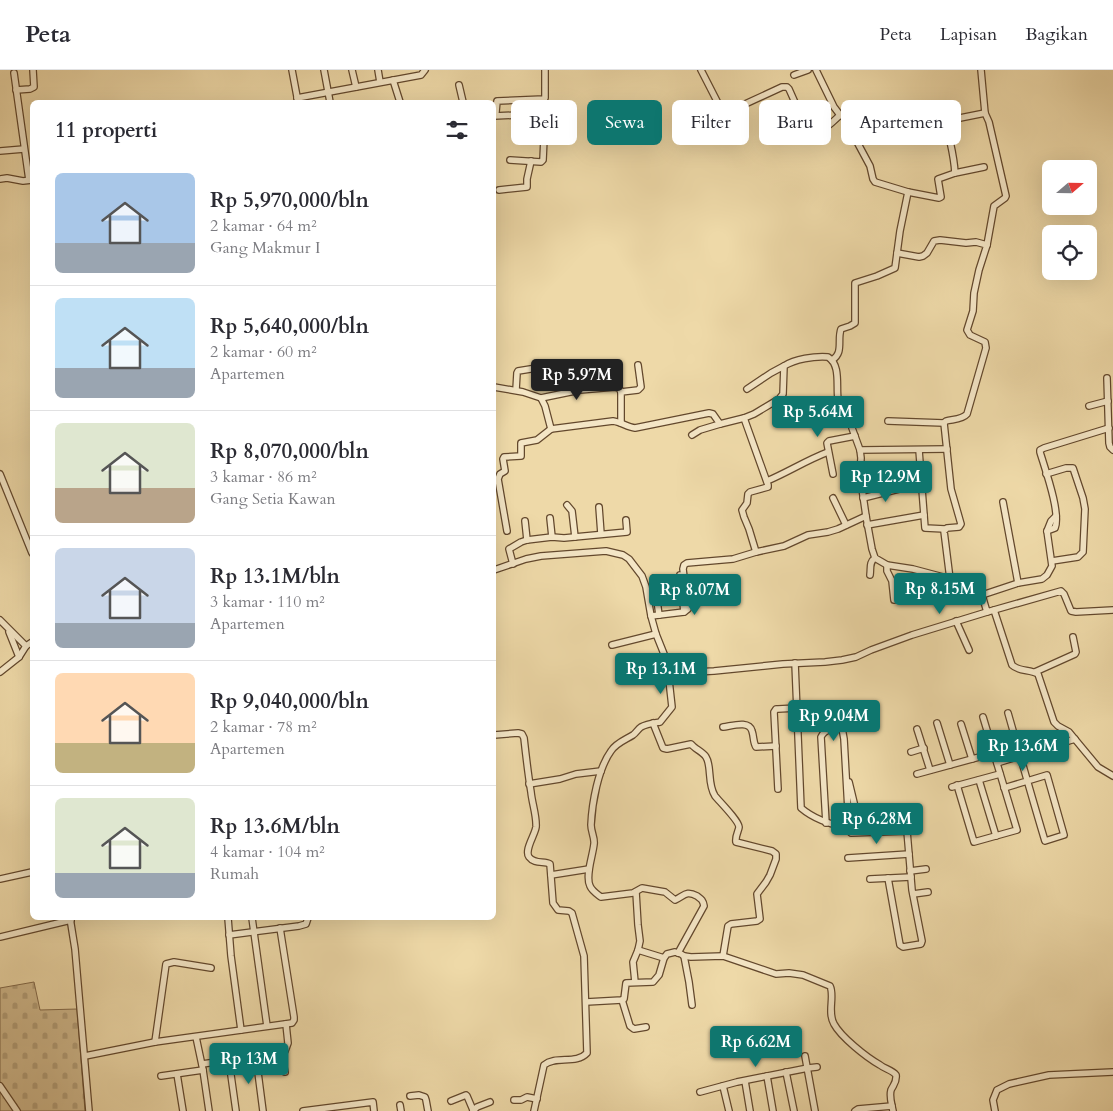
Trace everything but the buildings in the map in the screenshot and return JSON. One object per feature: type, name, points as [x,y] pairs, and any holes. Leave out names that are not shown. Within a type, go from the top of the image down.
[{"type":"street","points":[[16,90],[34,87],[33,70]]},
{"type":"street","points":[[292,70],[298,100],[328,92],[421,75],[426,70]]},
{"type":"street","points":[[324,70],[330,100]]},
{"type":"street","points":[[352,70],[356,87]]},
{"type":"street","points":[[378,70],[380,82]]},
{"type":"street","points":[[403,70],[404,78]]},
{"type":"street","points":[[496,106],[497,101],[544,99],[545,70]]},
{"type":"street","points":[[701,70],[720,107],[725,110],[730,111],[782,87],[787,87],[790,89],[805,126],[809,131],[825,129],[840,115]]},
{"type":"street","points":[[794,76],[808,70]]},
{"type":"street","points":[[816,70],[834,108],[849,123],[870,166],[875,182],[908,192],[940,198],[938,179],[955,173],[984,168]]},
{"type":"street","points":[[919,450],[925,528],[944,530],[959,527],[961,524],[952,489],[944,424],[946,420],[964,417],[967,414],[986,348],[984,342],[970,334],[967,330],[974,311],[973,298],[987,245],[994,207],[1006,196],[989,122],[985,113],[981,70]]},
{"type":"street","points":[[14,74],[24,149],[30,176]]},
{"type":"street","points":[[393,80],[399,100]]},
{"type":"street","points":[[459,85],[463,100]]},
{"type":"street","points":[[961,118],[985,113]]},
{"type":"street","points":[[496,116],[542,114],[545,116],[543,159],[541,162],[510,160]]},
{"type":"street","points":[[950,145],[955,173]]},
{"type":"street","points":[[0,151],[24,149]]},
{"type":"street","points":[[499,190],[527,187],[531,161]]},
{"type":"street","points":[[0,179],[30,180]]},
{"type":"street","points":[[832,360],[840,352],[840,330],[855,323],[855,283],[895,267],[908,192]]},
{"type":"street","points":[[897,253],[923,256],[933,243],[940,240],[976,242],[987,245]]},
{"type":"street","points":[[747,389],[771,373],[791,363],[822,357],[828,357],[832,360],[836,373],[838,399],[851,404],[852,428],[860,450],[860,475],[867,525],[875,558],[888,565],[913,569],[977,586],[990,611],[1012,665],[1017,669],[1035,672],[1075,654],[1073,636]]},
{"type":"street","points":[[621,392],[641,388],[638,365]]},
{"type":"street","points":[[516,390],[518,371],[549,366]]},
{"type":"street","points":[[692,435],[700,430],[754,414],[779,399],[783,395],[784,366]]},
{"type":"street","points":[[1107,378],[1109,446],[1113,450]]},
{"type":"street","points":[[496,387],[516,390],[541,398],[580,390],[617,387],[621,392],[621,423]]},
{"type":"street","points":[[541,398],[546,406],[551,430]]},
{"type":"street","points":[[1089,406],[1108,401]]},
{"type":"street","points":[[507,531],[498,479],[505,470],[504,458],[521,456],[521,443],[537,440],[551,430],[613,420],[635,428],[709,413],[713,414],[720,424]]},
{"type":"street","points":[[744,418],[768,487],[750,492],[747,504],[742,510],[750,529],[756,552]]},
{"type":"street","points":[[888,421],[944,424]]},
{"type":"street","points":[[982,595],[1018,583],[1042,579],[1050,570],[1052,561],[1047,531],[1055,528],[1056,516],[1040,452],[1042,448],[1109,428]]},
{"type":"street","points":[[833,474],[828,452],[828,442],[855,436]]},
{"type":"street","points":[[860,450],[947,449]]},
{"type":"street","points":[[767,480],[828,452]]},
{"type":"street","points":[[1046,474],[1066,468],[1073,468],[1085,509],[1083,552],[1078,557],[1052,561]]},
{"type":"street","points":[[0,474],[30,548]]},
{"type":"street","points":[[863,498],[903,488]]},
{"type":"street","points":[[833,498],[846,525]]},
{"type":"street","points":[[1003,502],[1018,583]]},
{"type":"street","points":[[567,505],[572,511],[575,537]]},
{"type":"street","points":[[599,507],[601,534]]},
{"type":"street","points":[[867,525],[924,515]]},
{"type":"street","points":[[651,616],[686,611],[688,608],[683,570],[684,565],[687,563],[733,559],[784,546],[808,535],[838,529],[866,516]]},
{"type":"street","points":[[550,518],[552,537]]},
{"type":"street","points":[[513,564],[510,549],[521,542],[552,537],[564,538],[627,532],[626,520]]},
{"type":"street","points":[[524,521],[527,540]]},
{"type":"street","points":[[944,530],[950,579]]},
{"type":"street","points":[[496,569],[541,556],[606,551],[623,555],[629,559],[642,576],[656,634],[666,660],[672,707],[660,722],[641,727],[634,734],[622,740],[611,750],[600,771],[591,823],[594,843],[589,869],[590,886],[599,896],[604,897],[636,892],[642,888],[666,892],[675,901],[690,893],[701,899],[704,906],[678,953]]},
{"type":"street","points":[[870,575],[871,562],[875,558]]},
{"type":"street","points":[[888,565],[887,571],[892,581],[894,600]]},
{"type":"street","points":[[680,575],[684,612]]},
{"type":"street","points":[[654,578],[659,615]]},
{"type":"street","points":[[668,671],[714,671],[825,662],[856,656],[898,639],[1061,592],[1064,594],[1070,611],[1113,610]]},
{"type":"street","points":[[0,620],[26,646]]},
{"type":"street","points":[[956,621],[969,650]]},
{"type":"street","points":[[8,630],[19,657]]},
{"type":"street","points":[[612,645],[656,634]]},
{"type":"street","points":[[0,672],[19,657],[30,643]]},
{"type":"street","points":[[795,663],[801,808],[826,823],[849,828]]},
{"type":"street","points":[[1035,672],[1040,678],[1054,722],[1069,732],[1098,767],[1113,776]]},
{"type":"street","points":[[778,789],[774,710],[797,708]]},
{"type":"street","points":[[1004,788],[1028,782],[1047,775],[1064,835],[1045,841],[1028,782],[1020,757],[1008,713]]},
{"type":"street","points":[[983,717],[1017,830],[974,842],[954,786],[1000,774]]},
{"type":"street","points":[[653,723],[663,748],[667,749],[691,744],[706,757],[714,794],[739,826],[736,833],[736,842],[772,851],[776,854],[770,875],[757,894],[760,919],[728,925],[723,956]]},
{"type":"street","points":[[937,723],[950,765]]},
{"type":"street","points":[[961,724],[972,759]]},
{"type":"street","points":[[723,728],[740,725],[748,726],[752,730],[756,747],[776,746]]},
{"type":"street","points":[[826,823],[821,737],[825,732],[842,728],[850,832],[906,830],[913,894],[922,942],[920,944],[901,947],[888,878]]},
{"type":"street","points":[[918,729],[930,770]]},
{"type":"street","points":[[496,735],[518,732],[523,736],[536,828],[528,848],[528,855],[534,861],[551,865],[554,906],[558,910],[571,912],[584,956],[587,1053],[581,1058],[551,1061],[544,1065],[534,1111]]},
{"type":"street","points":[[997,763],[1075,739]]},
{"type":"street","points":[[911,752],[924,748]]},
{"type":"street","points":[[917,774],[994,753]]},
{"type":"street","points":[[846,768],[856,810]]},
{"type":"street","points":[[529,784],[600,771]]},
{"type":"street","points":[[979,780],[996,836]]},
{"type":"street","points":[[848,811],[866,810]]},
{"type":"street","points":[[848,858],[909,854]]},
{"type":"street","points":[[552,875],[589,869]]},
{"type":"street","points":[[870,878],[888,878],[926,869]]},
{"type":"street","points":[[0,878],[30,872]]},
{"type":"street","points":[[635,982],[633,964],[640,941],[636,892]]},
{"type":"street","points":[[913,894],[928,892]]},
{"type":"street","points":[[0,937],[66,920]]},
{"type":"street","points":[[70,920],[75,948],[89,1111]]},
{"type":"street","points":[[228,920],[241,1030]]},
{"type":"street","points":[[252,920],[267,1026]]},
{"type":"street","points":[[229,935],[306,924],[307,920]]},
{"type":"street","points":[[85,1056],[155,1042],[293,1022],[294,1017],[280,928]]},
{"type":"street","points":[[638,950],[664,958]]},
{"type":"street","points":[[646,1027],[634,1029],[630,1026],[622,1000],[624,998],[625,984],[654,982],[659,975],[664,958],[669,954],[678,953],[691,957],[723,956],[776,974],[803,975],[830,986],[832,989],[831,1016],[841,1034],[880,1065],[896,1075],[896,1083],[891,1092],[892,1108],[854,1111]]},
{"type":"street","points":[[684,956],[690,982],[692,1005]]},
{"type":"street","points":[[155,1042],[166,964],[174,962],[211,968]]},
{"type":"street","points":[[586,1002],[622,1000]]},
{"type":"street","points":[[161,1076],[178,1074],[230,1061],[282,1054],[288,1043],[286,1024]]},
{"type":"street","points":[[196,1037],[209,1111]]},
{"type":"street","points":[[282,1054],[285,1072]]},
{"type":"street","points":[[805,1056],[815,1111]]},
{"type":"street","points":[[256,1057],[263,1111]]},
{"type":"street","points":[[230,1061],[236,1111]]},
{"type":"street","points":[[700,1092],[767,1076],[817,1067]]},
{"type":"street","points":[[786,1072],[794,1111]]},
{"type":"street","points":[[994,1111],[993,1100],[998,1090],[1008,1084],[1048,1075],[1113,1072]]},
{"type":"street","points":[[178,1074],[183,1111]]},
{"type":"street","points":[[767,1076],[773,1111]]},
{"type":"street","points":[[745,1081],[750,1111]]},
{"type":"street","points":[[0,1086],[17,1111]]},
{"type":"street","points":[[723,1086],[729,1111]]},
{"type":"street","points":[[451,1101],[466,1095],[473,1110],[490,1102]]},
{"type":"street","points":[[410,1096],[425,1096],[428,1111]]},
{"type":"street","points":[[514,1100],[521,1100],[527,1097],[536,1099]]},
{"type":"street","points":[[303,1111],[373,1102],[374,1111]]},
{"type":"green space","points":[[34,982],[40,1010],[77,1009],[85,1111],[0,1111],[0,988]]}]
